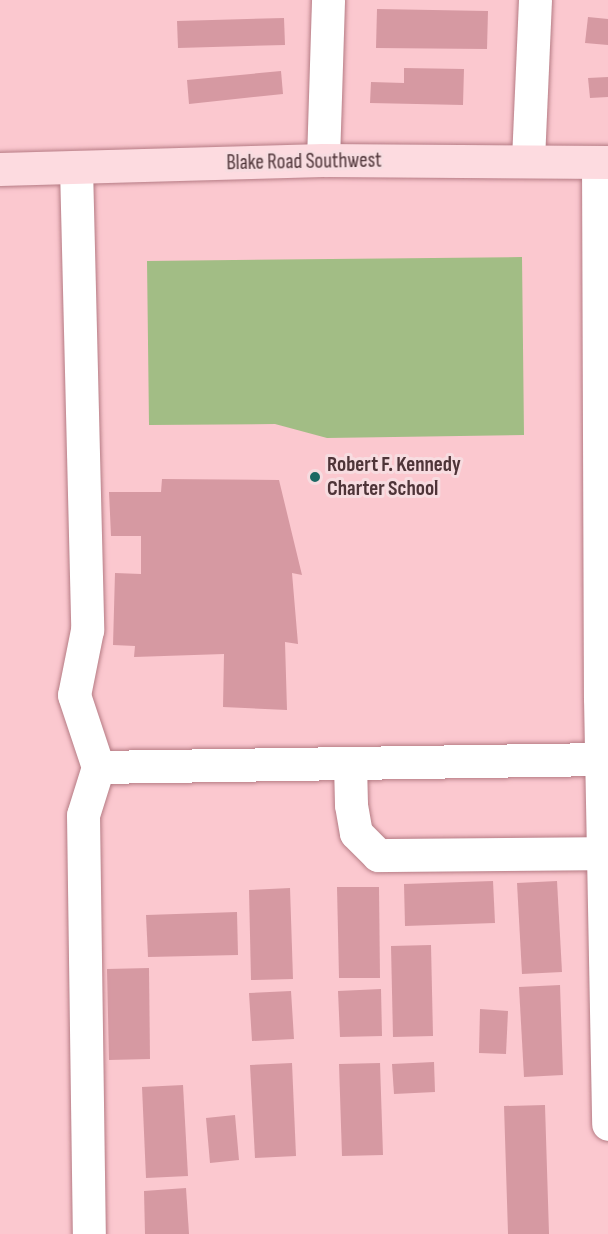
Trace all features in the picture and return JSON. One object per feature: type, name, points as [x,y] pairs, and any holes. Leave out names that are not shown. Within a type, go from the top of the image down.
[{"type":"main road","name":"Blake Road Southwest","points":[[0,169],[323,160],[603,162]]},
{"type":"street","points":[[323,160],[327,0]]},
{"type":"street","points":[[528,160],[535,0]]},
{"type":"street","points":[[603,162],[602,759],[608,1124]]},
{"type":"street","points":[[76,167],[87,630],[74,695],[98,767],[83,814],[89,1234]]},
{"type":"street","points":[[98,767],[602,759]]},
{"type":"street","points":[[350,763],[351,805],[356,833],[378,855],[603,853]]},
{"type":"green space","points":[[522,257],[524,435],[327,438],[275,424],[149,425],[147,261]]},
{"type":"building","points":[[377,9],[488,11],[487,49],[376,48]]},
{"type":"building","points":[[588,17],[608,19],[608,45],[585,43]]},
{"type":"building","points":[[284,18],[285,45],[178,48],[177,21]]},
{"type":"building","points":[[404,68],[464,69],[463,105],[370,103],[371,82],[404,83]]},
{"type":"building","points":[[281,71],[283,94],[189,104],[187,80]]},
{"type":"building","points":[[608,77],[608,97],[590,98],[588,78]]},
{"type":"building","points":[[162,479],[279,480],[302,575],[292,573],[298,644],[285,642],[287,710],[223,707],[224,654],[134,657],[135,646],[113,645],[115,573],[141,574],[141,536],[111,536],[109,492],[161,492]]},
{"type":"building","points":[[493,881],[495,923],[405,926],[404,884]]},
{"type":"building","points":[[557,881],[562,972],[522,974],[517,883]]},
{"type":"building","points":[[337,887],[379,887],[380,978],[339,978]]},
{"type":"building","points":[[290,888],[293,979],[251,980],[249,890]]},
{"type":"building","points":[[237,912],[238,955],[148,957],[146,915]]},
{"type":"building","points":[[431,945],[433,1036],[393,1037],[391,946]]},
{"type":"building","points":[[149,968],[150,1059],[109,1060],[107,969]]},
{"type":"building","points":[[560,985],[563,1075],[524,1077],[519,987]]},
{"type":"building","points":[[381,989],[382,1036],[340,1037],[338,991]]},
{"type":"building","points":[[291,991],[294,1039],[252,1041],[249,993]]},
{"type":"building","points":[[480,1009],[508,1011],[506,1054],[479,1053]]},
{"type":"building","points":[[434,1062],[435,1092],[394,1094],[392,1064]]},
{"type":"building","points":[[292,1063],[296,1156],[255,1158],[250,1065]]},
{"type":"building","points":[[380,1063],[383,1155],[342,1156],[339,1064]]},
{"type":"building","points":[[183,1085],[188,1176],[146,1178],[142,1087]]},
{"type":"building","points":[[545,1105],[549,1234],[508,1234],[504,1106]]},
{"type":"building","points":[[235,1115],[239,1160],[210,1163],[206,1118]]},
{"type":"building","points":[[186,1188],[189,1234],[145,1234],[144,1191]]},
{"type":"place","name":"Robert F. Kennedy Charter School","points":[[315,477]]}]
